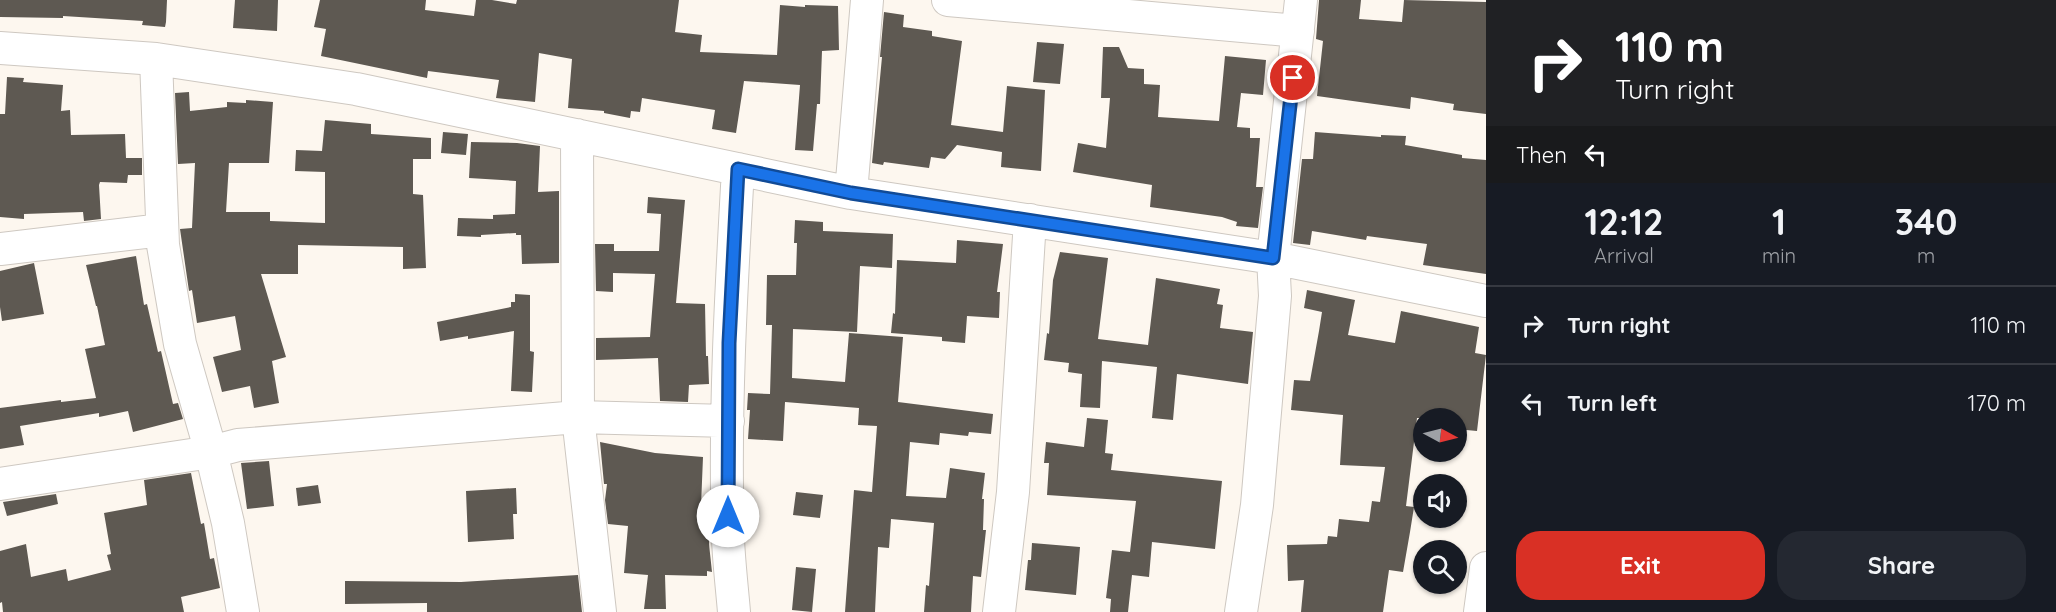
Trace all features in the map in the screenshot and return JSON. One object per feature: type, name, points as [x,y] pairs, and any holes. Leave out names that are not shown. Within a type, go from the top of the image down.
[{"type":"street","points":[[851,193],[867,0]]},
{"type":"street","points":[[948,0],[1298,31]]},
{"type":"street","points":[[1241,612],[1258,493],[1275,296],[1273,258],[1301,0]]},
{"type":"street","points":[[0,48],[156,59],[356,89],[851,193],[1273,258],[1486,301]]},
{"type":"street","points":[[156,59],[163,245],[180,344],[211,452],[228,523],[243,612]]},
{"type":"street","points":[[578,135],[578,417],[600,612]]},
{"type":"street","points":[[735,612],[728,540],[728,421],[729,343],[738,169]]},
{"type":"street","points":[[999,612],[1013,492],[1030,220]]},
{"type":"street","points":[[0,249],[162,230]]},
{"type":"street","points":[[0,484],[211,452],[238,445],[578,417],[728,421]]},
{"type":"street","points":[[1480,612],[1486,568]]},
{"type":"building","points":[[0,0],[167,0],[166,22],[165,27],[142,25],[143,21],[63,16],[63,18],[0,17]]},
{"type":"building","points":[[235,0],[278,0],[277,31],[233,28]]},
{"type":"building","points":[[320,0],[426,0],[425,10],[474,16],[476,0],[516,4],[517,0],[679,0],[675,32],[702,35],[700,52],[777,55],[780,5],[838,6],[839,50],[822,51],[820,104],[817,104],[813,151],[795,150],[800,85],[744,81],[736,133],[712,129],[715,110],[642,98],[640,112],[631,111],[630,118],[604,113],[604,111],[568,108],[572,59],[539,53],[535,102],[496,98],[499,80],[428,71],[427,78],[321,56],[326,29],[314,27]]},
{"type":"building","points":[[1319,0],[1361,0],[1359,19],[1402,22],[1404,0],[1486,2],[1486,114],[1453,110],[1454,104],[1411,97],[1410,109],[1317,96],[1323,41],[1316,39]]},
{"type":"building","points":[[884,12],[904,15],[903,27],[932,31],[932,36],[962,41],[951,125],[1003,132],[1007,86],[1045,90],[1041,171],[1001,167],[1002,152],[957,145],[945,159],[931,157],[929,168],[884,162],[883,165],[872,163]]},
{"type":"building","points":[[1037,42],[1064,44],[1060,84],[1033,82]]},
{"type":"building","points":[[1103,47],[1119,47],[1128,68],[1144,69],[1144,84],[1160,85],[1158,117],[1219,121],[1225,56],[1266,60],[1263,95],[1241,93],[1237,127],[1250,128],[1250,138],[1260,138],[1256,187],[1263,187],[1258,228],[1236,226],[1237,222],[1222,217],[1150,207],[1152,185],[1073,172],[1078,143],[1106,148],[1110,98],[1101,98]]},
{"type":"building","points":[[7,77],[24,78],[23,82],[63,85],[61,111],[70,110],[71,135],[125,134],[126,158],[142,158],[142,175],[128,175],[127,183],[100,182],[101,219],[84,221],[83,212],[24,214],[24,219],[0,217],[0,114],[5,114]]},
{"type":"building","points":[[189,92],[190,111],[227,107],[227,102],[246,103],[246,100],[273,102],[269,163],[229,163],[226,212],[270,212],[270,221],[325,223],[325,172],[295,171],[296,150],[322,151],[325,120],[371,124],[371,134],[431,138],[431,159],[413,159],[413,194],[423,195],[426,268],[403,269],[403,247],[298,245],[298,274],[261,274],[286,357],[272,361],[279,403],[254,408],[250,386],[222,392],[213,357],[241,350],[235,316],[197,323],[192,290],[189,291],[180,229],[192,228],[195,163],[178,164],[175,93]]},
{"type":"building","points":[[443,132],[468,134],[466,155],[441,153]]},
{"type":"building","points":[[1315,132],[1381,137],[1381,135],[1406,136],[1405,145],[1462,155],[1462,158],[1486,160],[1486,274],[1423,265],[1427,244],[1367,236],[1366,240],[1312,231],[1310,245],[1293,243],[1302,159],[1313,159]]},
{"type":"building","points":[[471,142],[540,146],[538,192],[559,191],[559,263],[522,264],[521,235],[516,235],[516,233],[481,235],[481,237],[457,236],[458,218],[493,219],[493,215],[515,214],[516,181],[469,178]]},
{"type":"building","points":[[648,197],[685,200],[676,303],[705,304],[709,384],[689,385],[688,402],[660,401],[658,358],[596,360],[596,338],[650,337],[655,274],[613,273],[613,292],[596,291],[595,244],[614,244],[614,251],[659,251],[661,214],[647,213]]},
{"type":"building","points":[[795,220],[823,222],[823,231],[893,234],[892,268],[860,266],[857,332],[793,329],[792,378],[845,382],[849,333],[903,337],[898,402],[993,414],[991,434],[969,432],[968,436],[940,433],[939,445],[910,442],[906,496],[946,498],[950,468],[985,473],[982,499],[984,499],[983,530],[986,530],[981,577],[973,576],[971,612],[924,612],[926,585],[929,586],[934,523],[891,519],[889,548],[878,547],[875,612],[845,612],[854,490],[872,492],[877,426],[858,425],[859,408],[785,402],[783,441],[748,439],[750,410],[747,410],[748,393],[770,394],[772,325],[766,325],[767,275],[796,275]]},
{"type":"building","points":[[957,240],[1003,244],[997,292],[1000,292],[999,318],[967,316],[965,343],[942,341],[942,337],[891,333],[893,313],[895,314],[897,260],[956,263]]},
{"type":"building","points":[[1060,252],[1108,258],[1098,339],[1148,345],[1156,278],[1220,289],[1217,304],[1223,305],[1220,328],[1253,332],[1248,384],[1177,374],[1173,420],[1152,418],[1157,367],[1102,361],[1100,408],[1080,407],[1082,374],[1068,372],[1069,363],[1044,360],[1047,333],[1049,334],[1053,280]]},
{"type":"building","points":[[136,256],[144,305],[147,304],[158,352],[161,351],[173,404],[178,403],[183,419],[133,432],[128,411],[99,417],[99,413],[20,426],[24,445],[0,449],[0,408],[96,398],[85,349],[105,345],[86,265]]},
{"type":"building","points":[[34,263],[44,314],[2,321],[0,271]]},
{"type":"building","points":[[1307,290],[1355,300],[1348,335],[1395,343],[1401,311],[1479,327],[1475,353],[1486,355],[1477,431],[1467,430],[1467,408],[1413,408],[1413,450],[1406,506],[1413,507],[1413,513],[1403,572],[1389,570],[1383,612],[1301,612],[1304,580],[1288,581],[1287,545],[1327,544],[1328,536],[1337,537],[1339,519],[1369,522],[1372,501],[1380,502],[1385,467],[1340,465],[1343,415],[1291,410],[1294,380],[1310,381],[1322,312],[1304,308]]},
{"type":"building","points":[[515,294],[530,295],[530,351],[534,352],[532,392],[511,391],[514,331],[440,341],[437,322],[511,307],[511,302],[515,302]]},
{"type":"building","points":[[1087,418],[1108,420],[1105,453],[1113,454],[1111,470],[1222,481],[1215,549],[1152,542],[1149,577],[1132,575],[1128,612],[1110,612],[1111,599],[1106,598],[1112,550],[1130,552],[1136,501],[1047,495],[1049,463],[1044,463],[1046,442],[1084,447]]},
{"type":"building","points":[[600,442],[655,453],[703,457],[701,506],[709,507],[712,572],[707,571],[707,576],[665,575],[666,609],[644,609],[648,575],[624,573],[628,526],[608,524],[605,500],[607,484],[604,484]]},
{"type":"building","points":[[269,461],[274,506],[247,509],[241,463]]},
{"type":"building","points":[[191,473],[201,524],[204,523],[210,559],[214,558],[220,588],[181,597],[184,612],[3,612],[2,602],[0,603],[0,551],[26,544],[31,577],[66,569],[68,581],[111,570],[107,555],[111,554],[104,513],[147,505],[144,480]]},
{"type":"building","points":[[318,485],[321,503],[298,506],[296,488]]},
{"type":"building","points":[[516,488],[517,514],[513,514],[514,539],[468,542],[466,491]]},
{"type":"building","points":[[796,492],[823,495],[820,518],[793,515]]},
{"type":"building","points":[[56,494],[58,504],[7,516],[3,502]]},
{"type":"building","points":[[1032,543],[1080,547],[1076,595],[1025,590]]},
{"type":"building","points":[[796,567],[816,569],[812,612],[792,610]]},
{"type":"building","points":[[578,575],[582,612],[427,612],[427,603],[345,604],[345,581],[461,582]]},
{"type":"route","points":[[728,516],[729,343],[738,169],[851,193],[1273,258],[1293,78]]}]
